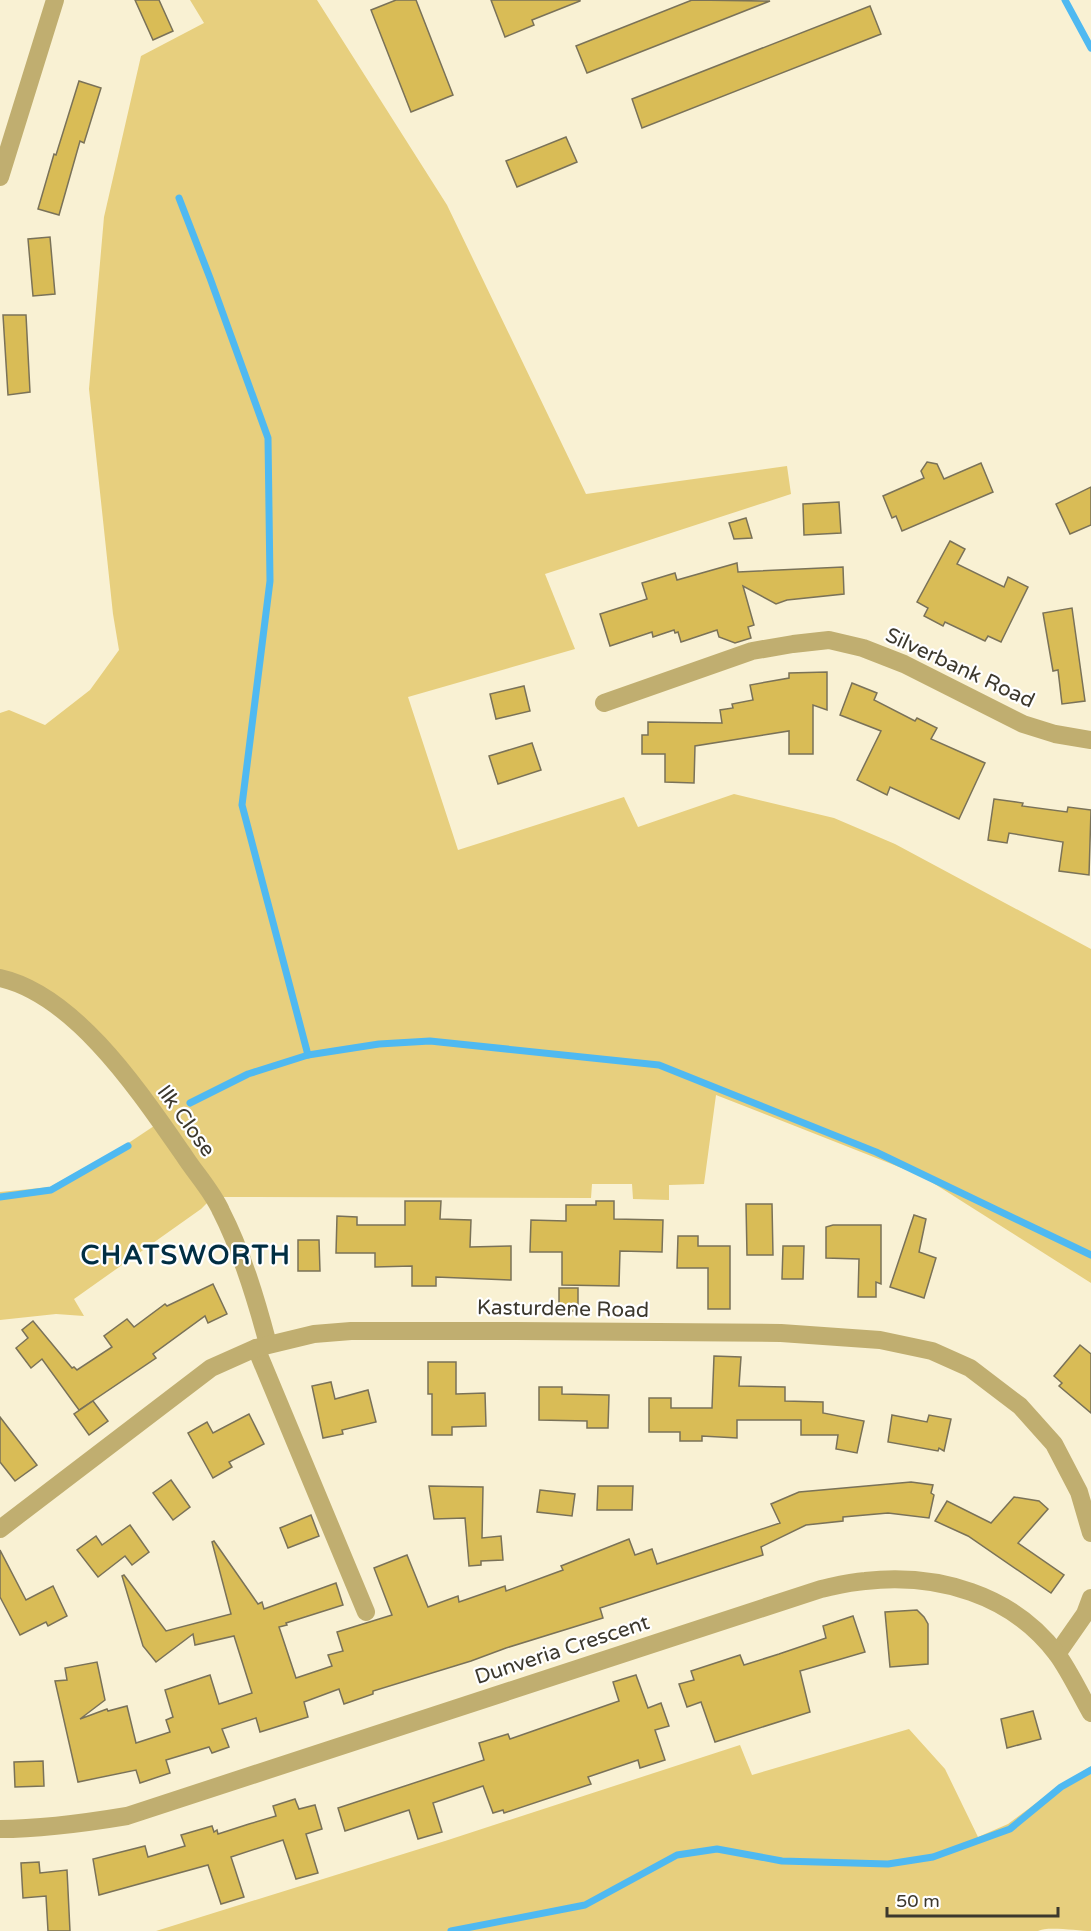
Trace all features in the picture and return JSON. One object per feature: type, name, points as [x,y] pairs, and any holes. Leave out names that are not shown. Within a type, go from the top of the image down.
[{"type":"street","points":[[0,177],[55,0]]},
{"type":"street","name":"Silverbank Road","points":[[604,703],[752,651],[829,640],[863,648],[904,664],[1023,724],[1055,734],[1091,740]]},
{"type":"street","name":"Ilk Close","points":[[0,978],[41,995],[80,1024],[114,1060],[220,1209],[238,1250],[262,1346],[366,1612]]},
{"type":"street","name":"Kasturdene Road","points":[[0,1529],[211,1368],[262,1346],[314,1334],[351,1331],[781,1333],[880,1340],[932,1351],[970,1368],[1011,1399],[1054,1444],[1079,1492],[1091,1533]]},
{"type":"street","name":"Dunveria Crescent","points":[[0,1829],[34,1829],[127,1816],[820,1589],[865,1581],[917,1579],[959,1587],[989,1598],[1022,1618],[1057,1654],[1091,1713]]},
{"type":"street","points":[[1057,1654],[1085,1614],[1091,1598]]},
{"type":"shaded area","points":[[190,0],[317,0],[447,205],[586,494],[787,466],[791,494],[545,574],[575,649],[408,697],[458,850],[624,797],[638,827],[734,794],[834,818],[895,844],[1091,949],[1091,1283],[922,1176],[716,1095],[704,1184],[669,1185],[669,1200],[633,1199],[632,1184],[592,1184],[591,1198],[213,1197],[201,1209],[74,1299],[84,1316],[56,1314],[0,1320],[0,1192],[50,1187],[130,1142],[160,1122],[117,1059],[0,975],[0,713],[9,710],[45,725],[90,690],[119,650],[113,614],[89,389],[104,217],[141,56],[204,23]]},
{"type":"shaded area","points":[[909,1729],[945,1769],[978,1837],[1008,1824],[1062,1784],[1091,1766],[1091,1931],[1055,1929],[1038,1931],[156,1931],[445,1841],[740,1745],[752,1775]]},
{"type":"building","points":[[135,0],[159,0],[173,31],[153,40]]},
{"type":"building","points":[[396,0],[416,0],[453,95],[411,112],[371,10]]},
{"type":"building","points":[[491,0],[580,1],[532,20],[534,25],[505,37]]},
{"type":"building","points":[[692,0],[770,1],[587,73],[576,46]]},
{"type":"building","points":[[870,6],[881,34],[642,128],[632,99]]},
{"type":"building","points":[[79,81],[101,88],[84,143],[80,141],[59,215],[38,209]]},
{"type":"building","points":[[566,137],[577,162],[517,187],[506,161]]},
{"type":"building","points":[[50,237],[55,294],[33,296],[28,239]]},
{"type":"building","points":[[3,315],[26,315],[30,392],[8,395]]},
{"type":"building","points":[[927,462],[937,464],[944,479],[981,463],[993,492],[902,531],[896,516],[892,518],[883,496],[924,478],[921,471]]},
{"type":"building","points":[[1091,487],[1091,525],[1070,534],[1056,504]]},
{"type":"building","points":[[839,502],[841,533],[804,535],[803,504]]},
{"type":"building","points":[[746,518],[752,538],[734,539],[729,523]]},
{"type":"building","points":[[950,541],[965,549],[957,564],[1004,587],[1008,577],[1028,587],[1001,642],[988,636],[985,641],[945,622],[943,626],[924,616],[928,608],[917,602]]},
{"type":"building","points":[[737,563],[738,572],[843,567],[844,594],[787,600],[776,604],[743,586],[754,625],[748,627],[751,638],[735,643],[719,637],[717,630],[681,642],[678,632],[675,633],[674,630],[653,637],[652,632],[610,646],[600,614],[647,599],[642,583],[675,573],[677,580]]},
{"type":"building","points":[[1072,608],[1085,701],[1062,704],[1058,670],[1053,671],[1043,613]]},
{"type":"building","points":[[827,672],[827,710],[813,705],[813,754],[789,754],[789,731],[695,746],[694,783],[665,782],[665,754],[642,754],[642,735],[648,735],[648,722],[722,723],[720,710],[733,708],[732,704],[753,700],[750,685],[789,678],[789,673]]},
{"type":"building","points":[[852,683],[877,693],[874,700],[915,721],[917,718],[937,728],[931,739],[985,763],[959,819],[890,787],[887,795],[857,780],[881,731],[840,715]]},
{"type":"building","points":[[524,686],[530,711],[496,719],[490,694]]},
{"type":"building","points":[[532,743],[541,770],[498,784],[489,756]]},
{"type":"building","points":[[994,799],[1023,803],[1022,806],[1067,812],[1068,807],[1091,810],[1089,875],[1059,871],[1063,842],[1009,833],[1007,843],[988,840]]},
{"type":"building","points":[[405,1201],[441,1201],[440,1219],[471,1220],[470,1247],[511,1246],[511,1280],[436,1277],[436,1286],[412,1286],[412,1266],[375,1267],[375,1253],[336,1253],[337,1216],[357,1217],[357,1225],[405,1225]]},
{"type":"building","points":[[596,1201],[614,1201],[614,1219],[663,1220],[662,1252],[620,1251],[619,1286],[562,1285],[562,1252],[530,1252],[531,1220],[566,1221],[566,1205],[596,1205]]},
{"type":"building","points":[[746,1204],[772,1204],[773,1255],[747,1255]]},
{"type":"building","points":[[914,1215],[926,1219],[919,1252],[936,1258],[924,1298],[890,1287]]},
{"type":"building","points":[[881,1225],[881,1284],[876,1282],[876,1297],[858,1297],[859,1259],[826,1258],[826,1227]]},
{"type":"building","points":[[678,1236],[698,1236],[698,1246],[730,1246],[730,1309],[708,1309],[708,1268],[677,1268]]},
{"type":"building","points":[[298,1240],[319,1240],[320,1271],[298,1271]]},
{"type":"building","points":[[783,1246],[804,1246],[803,1279],[782,1279]]},
{"type":"building","points":[[213,1284],[227,1314],[208,1323],[205,1316],[153,1354],[156,1358],[79,1410],[42,1359],[31,1368],[16,1348],[28,1338],[22,1330],[33,1321],[72,1368],[77,1370],[112,1347],[104,1336],[127,1319],[134,1327],[165,1304],[167,1306]]},
{"type":"building","points":[[559,1288],[578,1288],[578,1311],[559,1311]]},
{"type":"building","points":[[1080,1345],[1091,1354],[1091,1413],[1059,1386],[1062,1383],[1054,1376]]},
{"type":"building","points":[[714,1356],[741,1357],[739,1386],[785,1387],[785,1401],[823,1402],[823,1413],[864,1421],[857,1453],[836,1449],[838,1435],[801,1435],[801,1420],[737,1420],[737,1438],[702,1436],[702,1441],[680,1441],[680,1432],[649,1432],[649,1398],[671,1398],[671,1408],[712,1408]]},
{"type":"building","points":[[428,1362],[456,1362],[456,1394],[485,1393],[486,1426],[452,1427],[452,1435],[432,1435],[432,1394],[428,1394]]},
{"type":"building","points":[[331,1382],[335,1399],[368,1390],[376,1422],[342,1430],[343,1434],[323,1438],[312,1386]]},
{"type":"building","points":[[539,1387],[562,1387],[562,1394],[609,1395],[608,1428],[587,1428],[587,1421],[539,1420]]},
{"type":"building","points":[[93,1401],[108,1421],[89,1435],[74,1414]]},
{"type":"building","points":[[249,1414],[264,1444],[229,1462],[232,1467],[213,1478],[188,1433],[207,1422],[213,1433]]},
{"type":"building","points":[[892,1415],[927,1422],[929,1415],[951,1419],[944,1451],[939,1448],[938,1451],[888,1442]]},
{"type":"building","points":[[0,1417],[37,1465],[15,1481],[0,1462]]},
{"type":"building","points":[[171,1480],[190,1507],[173,1520],[153,1493]]},
{"type":"building","points":[[911,1482],[933,1485],[931,1493],[934,1495],[929,1518],[888,1513],[843,1517],[843,1521],[806,1525],[761,1547],[763,1555],[600,1608],[603,1618],[373,1691],[373,1694],[344,1704],[339,1689],[304,1702],[308,1717],[260,1732],[256,1718],[222,1729],[229,1747],[212,1753],[209,1747],[166,1760],[170,1773],[140,1783],[136,1770],[78,1782],[55,1681],[67,1680],[65,1668],[97,1662],[105,1700],[80,1719],[107,1709],[108,1711],[127,1706],[136,1743],[170,1732],[166,1720],[173,1717],[165,1690],[210,1675],[219,1704],[252,1693],[234,1636],[195,1645],[193,1634],[156,1662],[143,1646],[122,1576],[124,1575],[166,1631],[231,1614],[212,1542],[214,1541],[258,1604],[262,1602],[264,1609],[336,1583],[343,1605],[279,1627],[296,1678],[332,1666],[328,1655],[343,1651],[337,1632],[392,1615],[374,1568],[407,1555],[428,1607],[458,1596],[459,1602],[505,1586],[506,1591],[563,1570],[561,1566],[629,1539],[635,1555],[652,1549],[657,1564],[780,1523],[771,1504],[799,1492]]},
{"type":"building","points":[[429,1486],[483,1487],[482,1538],[501,1536],[503,1560],[481,1561],[481,1565],[469,1566],[465,1518],[434,1519]]},
{"type":"building","points":[[598,1486],[633,1486],[632,1510],[597,1510]]},
{"type":"building","points":[[540,1490],[575,1494],[572,1516],[537,1512]]},
{"type":"building","points":[[1014,1497],[1039,1501],[1048,1509],[1018,1543],[1064,1575],[1051,1593],[968,1536],[935,1521],[947,1501],[991,1523]]},
{"type":"building","points":[[311,1515],[319,1536],[288,1548],[280,1528]]},
{"type":"building","points":[[130,1525],[149,1552],[132,1565],[125,1556],[98,1577],[77,1550],[96,1536],[102,1545]]},
{"type":"building","points":[[0,1550],[26,1600],[53,1586],[67,1616],[48,1626],[46,1622],[20,1635],[0,1597]]},
{"type":"building","points":[[917,1610],[928,1624],[928,1664],[890,1667],[885,1612]]},
{"type":"building","points":[[853,1616],[865,1652],[800,1671],[810,1712],[715,1742],[701,1702],[687,1707],[679,1684],[694,1680],[691,1671],[740,1655],[744,1665],[779,1654],[826,1638],[823,1626]]},
{"type":"building","points":[[636,1675],[648,1708],[661,1703],[669,1726],[655,1730],[665,1760],[640,1768],[638,1760],[588,1777],[591,1784],[504,1813],[503,1810],[493,1813],[483,1786],[433,1803],[442,1832],[418,1839],[409,1810],[345,1831],[338,1808],[484,1760],[479,1743],[508,1734],[510,1739],[619,1701],[613,1682]]},
{"type":"building","points":[[1033,1711],[1041,1739],[1007,1748],[1001,1719]]},
{"type":"building","points":[[43,1761],[44,1786],[15,1787],[14,1762]]},
{"type":"building","points":[[295,1799],[299,1809],[315,1805],[322,1829],[306,1834],[318,1873],[296,1879],[283,1840],[231,1857],[244,1897],[221,1904],[208,1865],[99,1895],[93,1859],[145,1846],[148,1857],[185,1846],[181,1835],[212,1826],[214,1832],[217,1830],[218,1834],[276,1816],[273,1806]]},
{"type":"building","points":[[39,1862],[40,1873],[67,1870],[70,1931],[48,1931],[46,1896],[23,1898],[21,1863]]},
{"type":"waterway","points":[[1065,0],[1091,48]]},
{"type":"waterway","points":[[179,198],[268,438],[270,581],[242,805],[308,1055]]},
{"type":"waterway","points":[[190,1103],[248,1074],[308,1055],[379,1044],[430,1041],[659,1065],[876,1152],[1091,1255]]},
{"type":"waterway","points":[[0,1197],[51,1190],[128,1146]]},
{"type":"waterway","points":[[451,1931],[585,1905],[677,1855],[717,1849],[782,1861],[888,1864],[933,1857],[1010,1829],[1061,1787],[1091,1770]]},
{"type":"district","name":"CHATSWORTH","points":[[186,1255]]}]
